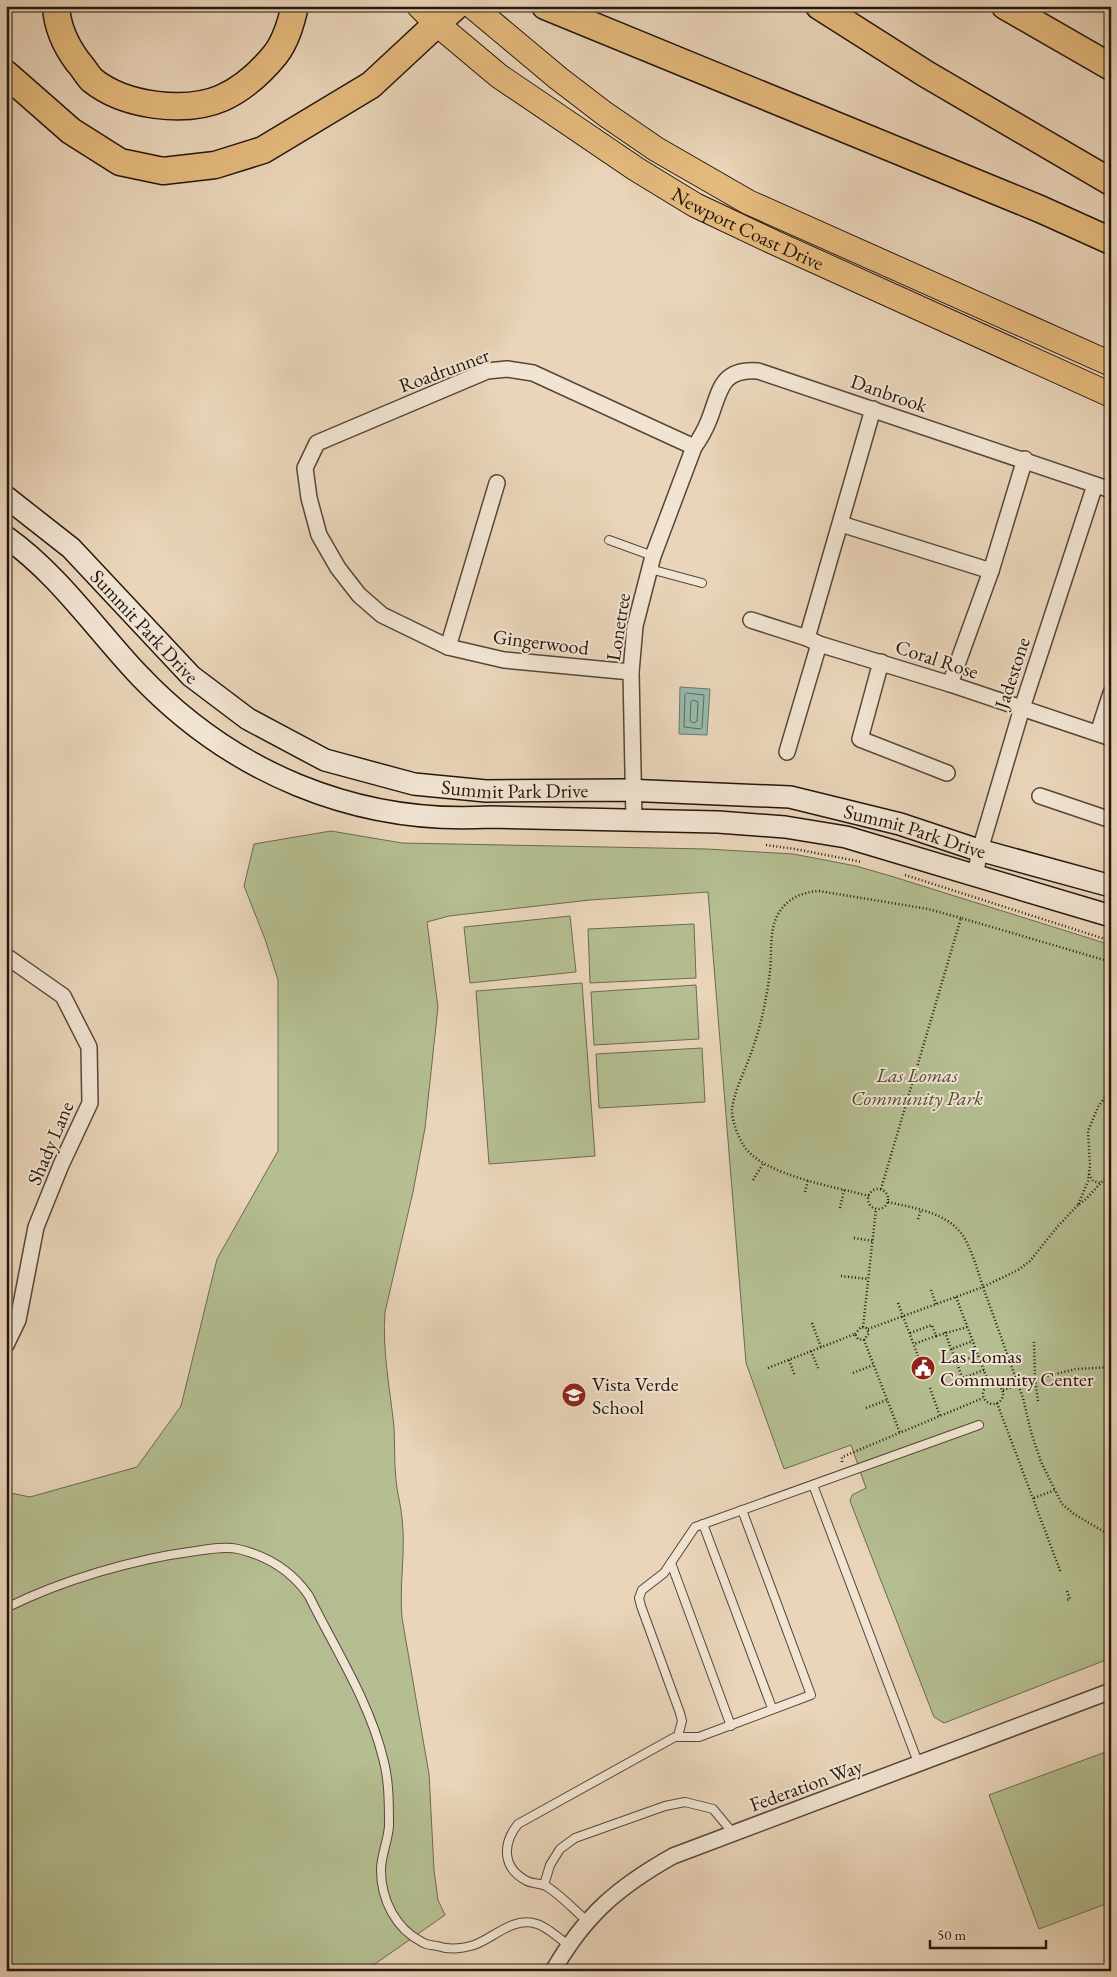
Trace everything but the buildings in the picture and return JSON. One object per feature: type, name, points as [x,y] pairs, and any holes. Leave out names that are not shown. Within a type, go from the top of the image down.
[{"type":"highway","points":[[56,6],[56,19],[71,52],[92,79],[123,97],[153,105],[190,106],[222,98],[249,82],[276,54],[289,29],[295,6]]},
{"type":"highway","points":[[6,74],[71,131],[120,162],[164,171],[215,165],[263,150],[371,85],[428,15],[456,6]]},
{"type":"highway","points":[[546,6],[1040,209],[1111,241]]},
{"type":"highway","points":[[819,6],[926,74],[1111,182]]},
{"type":"highway","points":[[1005,6],[1111,67]]},
{"type":"main road","name":"Newport Coast Drive","points":[[472,6],[558,78],[612,119],[656,149],[748,202],[1111,364]]},
{"type":"main road","name":"Newport Coast Drive","points":[[428,15],[499,76],[636,169],[696,205],[1111,395]]},
{"type":"street","name":"Roadrunner","points":[[305,468],[317,443],[487,371],[507,369],[533,374],[694,447]]},
{"type":"street","name":"Danbrook","points":[[694,447],[702,436],[723,382],[734,374],[745,370],[758,371],[1025,459],[1111,490]]},
{"type":"street","points":[[787,752],[841,524],[873,409]]},
{"type":"street","name":"Lonetree","points":[[634,821],[631,672],[635,626],[651,562],[694,447]]},
{"type":"street","points":[[950,684],[991,571],[1025,459]]},
{"type":"street","name":"Gingerwood","points":[[305,468],[309,498],[319,535],[338,568],[359,595],[382,616],[448,647],[504,660],[631,672]]},
{"type":"street","points":[[448,647],[497,484]]},
{"type":"street","name":"Jadestone","points":[[975,876],[980,850],[1022,708],[1095,485]]},
{"type":"street","name":"Summit Park Drive","points":[[6,497],[70,548],[191,676],[248,719],[325,760],[414,784],[486,792],[633,790],[790,797],[900,824],[980,850],[1111,886]]},
{"type":"street","points":[[841,524],[991,571]]},
{"type":"street","name":"Summit Park Drive","points":[[6,537],[52,575],[109,642],[169,704],[196,728],[231,753],[275,776],[324,795],[384,812],[454,819],[490,817],[718,822],[775,826],[846,836],[1111,916]]},
{"type":"street","name":"Coral Rose","points":[[751,620],[1104,736]]},
{"type":"street","points":[[881,662],[860,739],[947,773]]},
{"type":"street","points":[[1104,736],[1111,693]]},
{"type":"street","points":[[1040,796],[1111,820]]},
{"type":"street","name":"Shady Lane","points":[[6,956],[63,996],[89,1047],[90,1103],[61,1165],[36,1227],[18,1320],[6,1345]]},
{"type":"street","name":"Federation Way","points":[[553,1971],[568,1945],[586,1921],[612,1896],[642,1874],[674,1856],[1111,1691]]},
{"type":"lane","points":[[608,540],[651,562],[702,583]]},
{"type":"lane","points":[[678,1736],[682,1721],[680,1713],[641,1606],[640,1598],[642,1590],[664,1572],[695,1527],[979,1425]]},
{"type":"lane","points":[[814,1485],[919,1764]]},
{"type":"lane","points":[[586,1921],[544,1885],[529,1883],[517,1875],[510,1865],[506,1847],[510,1835],[518,1824],[678,1736],[699,1737],[811,1694],[742,1510]]},
{"type":"lane","points":[[703,1524],[772,1708]]},
{"type":"lane","points":[[6,1608],[34,1594],[78,1579],[143,1560],[178,1553],[236,1549],[266,1558],[285,1569],[301,1584],[309,1596],[360,1696],[384,1759],[388,1788],[389,1827],[381,1870],[389,1907],[399,1925],[423,1943],[446,1949],[475,1945],[506,1927],[522,1922],[537,1924],[568,1945]]},
{"type":"lane","points":[[671,1562],[731,1726]]},
{"type":"lane","points":[[544,1885],[550,1865],[560,1849],[576,1838],[665,1806],[685,1802],[714,1809],[733,1833]]},
{"type":"path","points":[[869,1196],[808,1180],[763,1164],[743,1146],[732,1112],[764,1007],[770,973],[774,926],[778,915],[785,905],[803,893],[819,891],[928,909],[1111,962]]},
{"type":"path","points":[[881,1189],[961,918]]},
{"type":"path","points":[[1078,1205],[1089,1174],[1088,1131],[1098,1107],[1111,1089]]},
{"type":"path","points":[[752,1180],[763,1164]]},
{"type":"path","points":[[768,1368],[855,1334],[857,1330],[863,1327],[868,1329],[956,1297],[1018,1270],[1030,1261],[1058,1226],[1111,1172]]},
{"type":"path","points":[[1089,1174],[1093,1181],[1100,1183]]},
{"type":"path","points":[[804,1192],[808,1180]]},
{"type":"path","points":[[881,1189],[888,1196],[888,1202],[885,1207],[876,1209],[870,1206],[869,1196],[872,1191],[881,1189]]},
{"type":"path","points":[[840,1208],[844,1190]]},
{"type":"path","points":[[888,1202],[946,1218],[957,1228],[967,1243],[1018,1385],[1031,1432],[1055,1490],[1062,1504],[1074,1514],[1111,1536]]},
{"type":"path","points":[[863,1327],[876,1209]]},
{"type":"path","points":[[918,1219],[921,1210]]},
{"type":"path","points":[[854,1238],[873,1241]]},
{"type":"path","points":[[841,1276],[868,1279]]},
{"type":"path","points":[[931,1290],[936,1304]]},
{"type":"path","points":[[956,1297],[989,1384]]},
{"type":"path","points":[[898,1303],[918,1356]]},
{"type":"path","points":[[812,1323],[821,1347]]},
{"type":"path","points":[[910,1333],[932,1325],[936,1336]]},
{"type":"path","points":[[914,1344],[950,1330],[951,1333],[968,1327]]},
{"type":"path","points":[[864,1340],[869,1335],[868,1329]]},
{"type":"path","points":[[945,1332],[961,1379],[984,1370]]},
{"type":"path","points":[[855,1334],[858,1339],[864,1340]]},
{"type":"path","points":[[864,1340],[900,1433]]},
{"type":"path","points":[[951,1349],[973,1341]]},
{"type":"path","points":[[1034,1342],[1035,1379],[1038,1401]]},
{"type":"path","points":[[812,1351],[818,1368]]},
{"type":"path","points":[[957,1363],[978,1355]]},
{"type":"path","points":[[789,1360],[795,1376]]},
{"type":"path","points":[[853,1373],[874,1365]]},
{"type":"path","points":[[1003,1390],[1035,1379],[1076,1369],[1111,1367]]},
{"type":"path","points":[[983,1398],[989,1404],[997,1403],[1003,1397],[1003,1390],[998,1385],[989,1384]]},
{"type":"path","points":[[983,1398],[984,1389],[989,1384]]},
{"type":"path","points":[[930,1388],[940,1416]]},
{"type":"path","points":[[842,1462],[842,1457],[983,1398]]},
{"type":"path","points":[[866,1408],[887,1400]]},
{"type":"path","points":[[997,1403],[1061,1573]]},
{"type":"path","points":[[1034,1498],[1055,1490]]},
{"type":"path","points":[[1067,1591],[1070,1599],[1067,1600]]},
{"type":"green space","name":"Las Lomas Community Park","points":[[331,831],[402,843],[707,849],[793,854],[856,866],[1111,945],[1111,1658],[944,1723],[934,1717],[850,1501],[852,1495],[866,1488],[851,1445],[784,1469],[746,1363],[708,892],[590,900],[449,916],[427,922],[438,1007],[425,1128],[413,1192],[385,1312],[384,1327],[394,1427],[396,1480],[403,1530],[402,1618],[429,1774],[434,1870],[438,1900],[445,1915],[365,1971],[6,1971],[6,1492],[30,1497],[137,1467],[181,1406],[217,1259],[278,1151],[278,980],[265,939],[244,886],[254,844]]},
{"type":"green space","points":[[570,916],[576,972],[470,983],[464,927]]},
{"type":"green space","points":[[694,924],[696,978],[590,983],[588,929]]},
{"type":"green space","points":[[582,983],[595,1156],[489,1164],[476,991]]},
{"type":"green space","points":[[696,985],[699,1039],[594,1045],[591,992]]},
{"type":"green space","points":[[702,1048],[705,1102],[599,1108],[596,1054]]},
{"type":"green space","points":[[1111,1750],[1111,1902],[1039,1929],[989,1795]]},
{"type":"water","points":[[680,687],[710,689],[707,735],[679,734]]},
{"type":"place","name":"Las Lomas Community Center","points":[[923,1368]]},
{"type":"place","name":"Vista Verde School","points":[[574,1395]]}]
